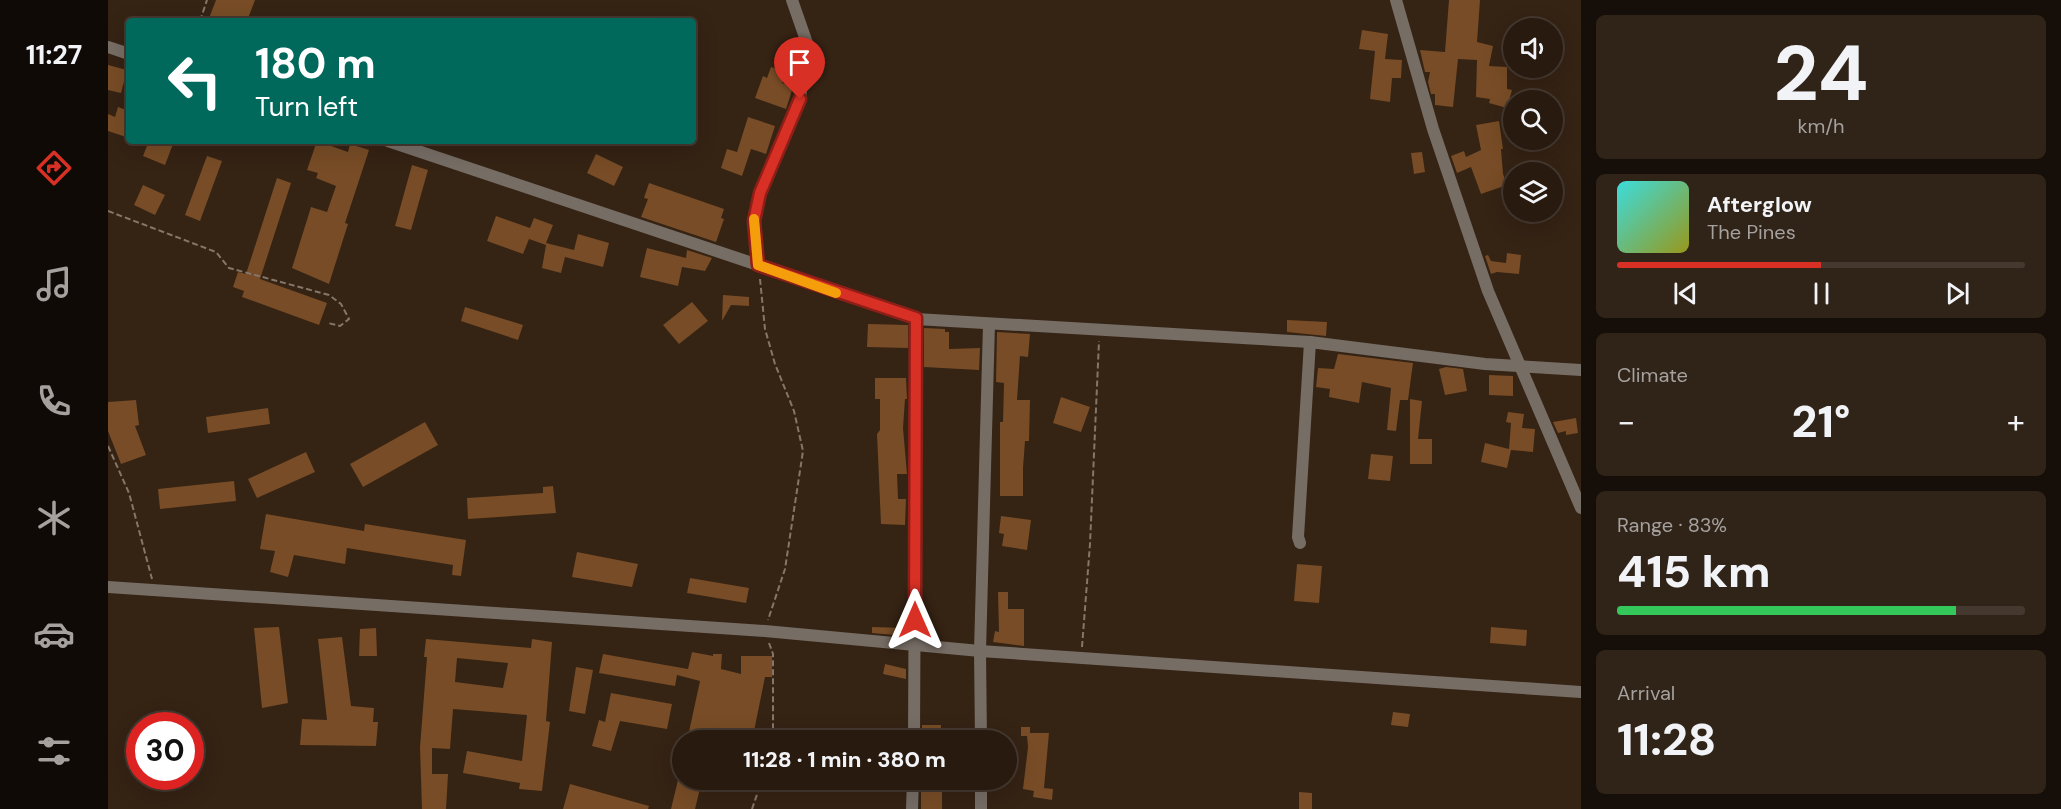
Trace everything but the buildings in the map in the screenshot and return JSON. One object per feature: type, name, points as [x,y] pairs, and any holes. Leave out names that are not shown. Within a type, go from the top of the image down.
[{"type":"street","points":[[758,265],[754,221],[760,193],[800,99],[807,43],[792,0]]},
{"type":"street","points":[[1396,0],[1432,129],[1484,280],[1581,508]]},
{"type":"street","points":[[108,47],[126,53]]},
{"type":"street","points":[[397,144],[916,318],[1310,342],[1485,364],[1581,370]]},
{"type":"street","points":[[914,730],[916,318]]},
{"type":"street","points":[[981,730],[980,651],[989,324]]},
{"type":"street","points":[[1300,543],[1298,537],[1300,465],[1310,342]]},
{"type":"street","points":[[108,587],[765,631],[980,651],[1581,692]]},
{"type":"street","points":[[912,809],[913,790]]},
{"type":"street","points":[[981,790],[981,809]]},
{"type":"path","points":[[201,18],[207,0]]},
{"type":"path","points":[[108,211],[216,252],[230,268],[329,295],[341,304],[349,319],[340,326],[328,323]]},
{"type":"path","points":[[758,265],[765,329],[775,364],[794,411],[803,451],[785,569],[765,631],[773,654],[773,730]]},
{"type":"path","points":[[1081,658],[1090,544],[1100,329]]},
{"type":"path","points":[[108,446],[129,493],[155,591]]},
{"type":"path","points":[[752,809],[759,790]]},
{"type":"slow traffic","points":[[754,219],[758,265],[836,293]]},
{"type":"route","points":[[800,99],[760,193],[754,221],[758,265],[859,301],[916,318],[915,620]]}]
